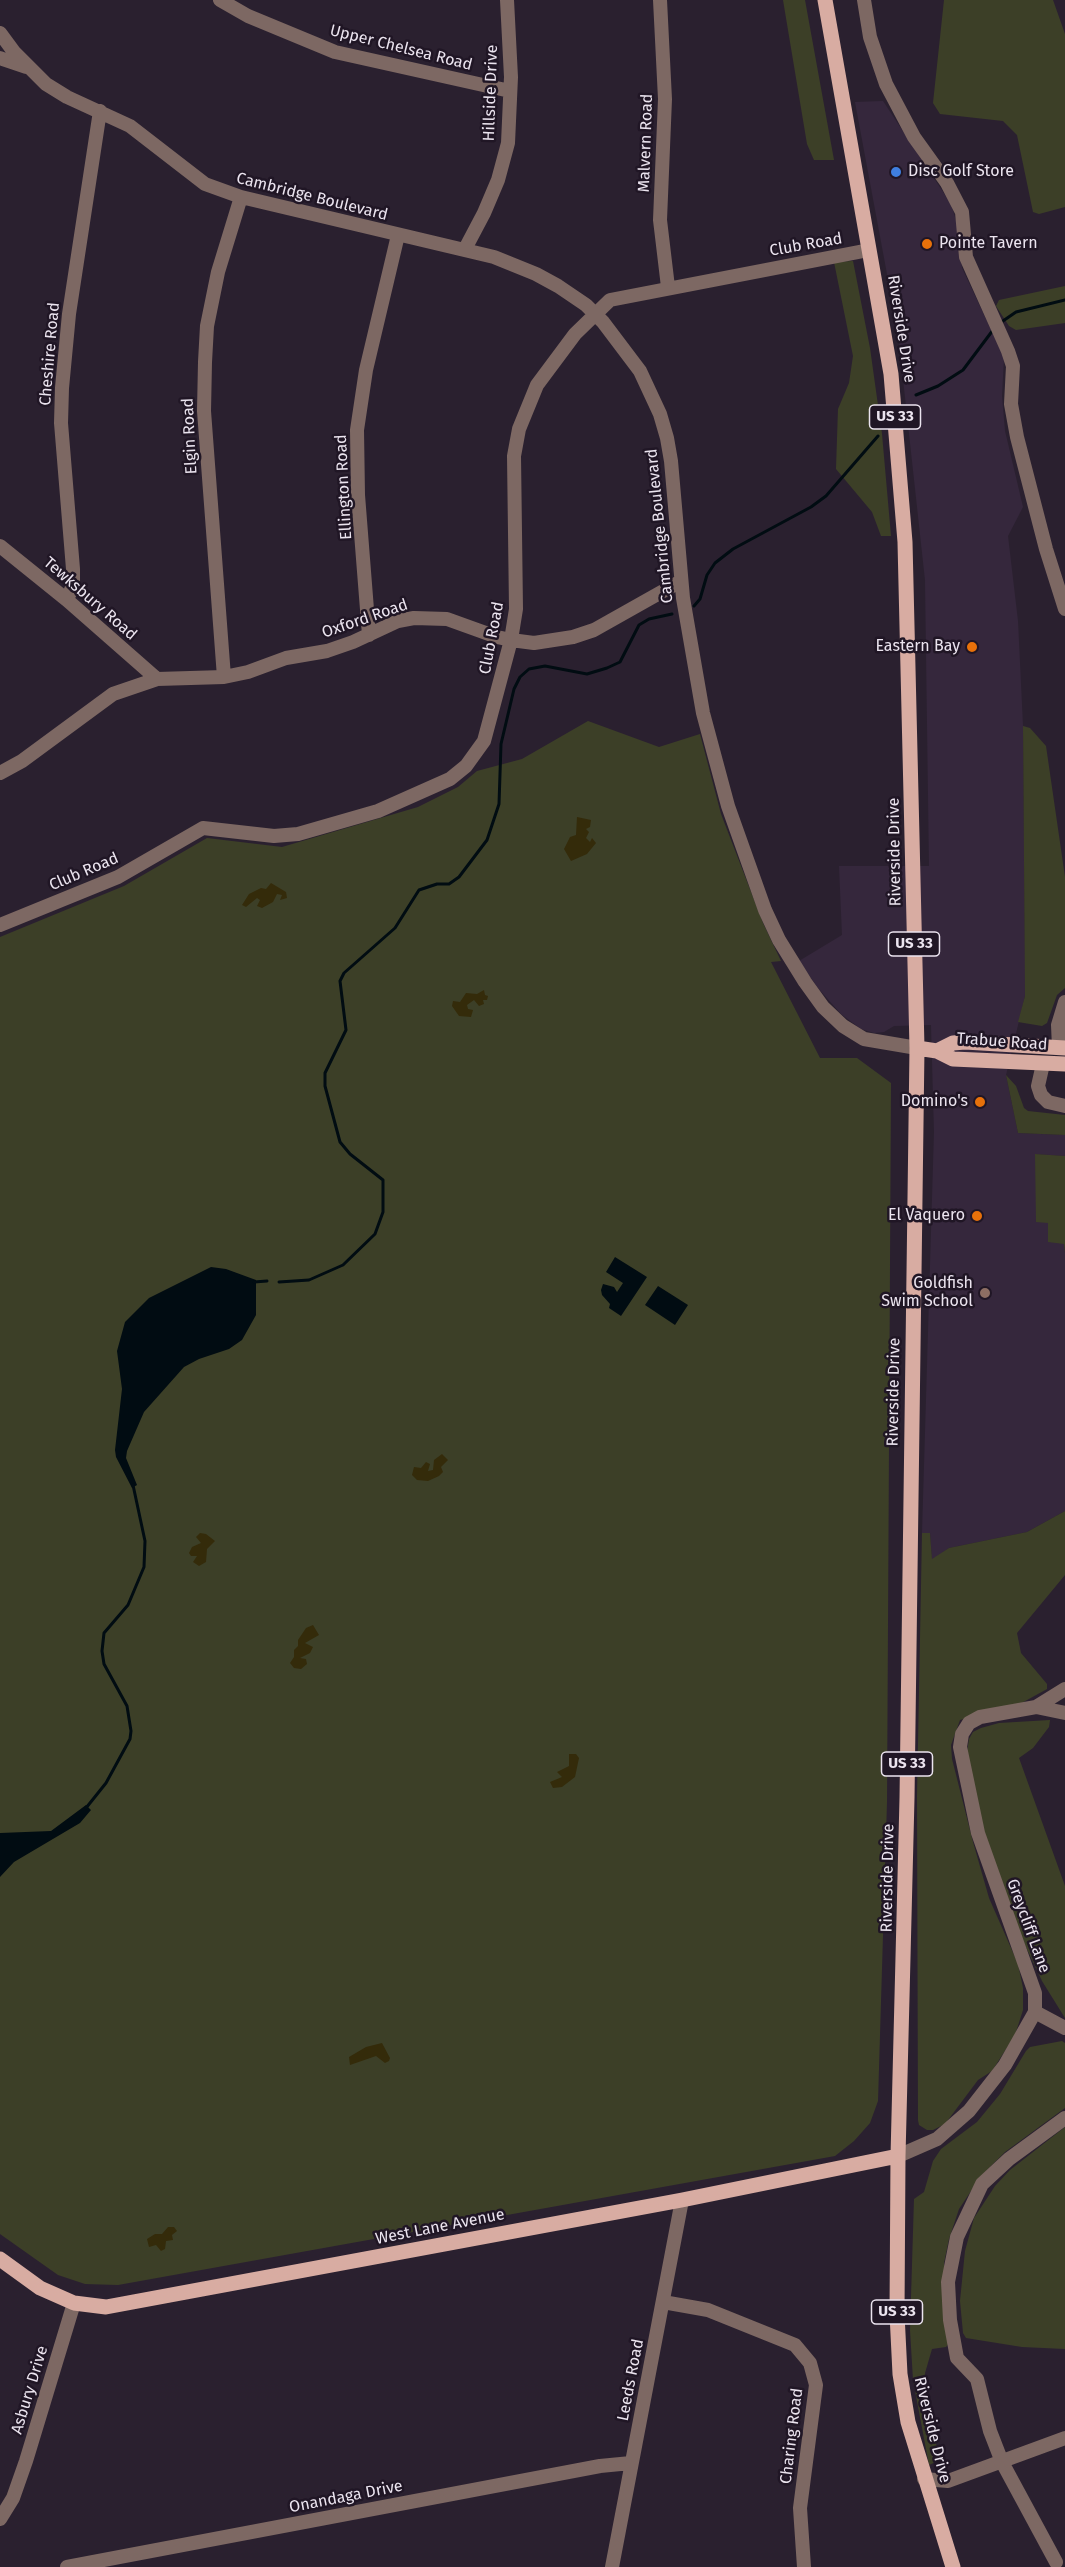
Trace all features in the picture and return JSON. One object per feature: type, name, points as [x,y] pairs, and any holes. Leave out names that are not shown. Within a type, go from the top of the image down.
[{"type":"main road","name":"Riverside Drive","points":[[825,0],[891,374],[905,540],[917,1048],[907,1798],[898,2157],[900,2373],[908,2422],[952,2567]]},
{"type":"main road","name":"Trabue Road","points":[[937,1051],[953,1043],[965,1042],[1062,1048]]},
{"type":"main road","name":"Trabue Road","points":[[917,1048],[937,1051],[953,1059],[1065,1064]]},
{"type":"main road","name":"West Lane Avenue","points":[[0,2259],[40,2288],[74,2302],[106,2307],[144,2302],[898,2157]]},
{"type":"street","name":"Upper Chelsea Road","points":[[220,0],[248,16],[335,52],[510,91]]},
{"type":"street","name":"Hillside Drive","points":[[465,249],[498,180],[508,143],[510,91],[507,0]]},
{"type":"street","name":"Malvern Road","points":[[660,0],[665,99],[660,220],[668,287]]},
{"type":"street","points":[[864,0],[870,37],[886,84],[914,137],[947,183],[962,212],[966,257],[1013,366],[1011,404],[1017,437],[1046,549],[1065,609]]},
{"type":"street","name":"Cambridge Boulevard","points":[[0,33],[29,68],[56,91],[144,135],[206,184],[241,197],[465,249],[536,274],[594,313],[628,351],[644,378],[660,414],[671,461],[681,581],[692,658],[714,760],[746,858],[778,940],[817,1001],[851,1032],[876,1043],[917,1048]]},
{"type":"street","points":[[0,58],[29,68]]},
{"type":"street","name":"Cheshire Road","points":[[67,600],[73,585],[73,569],[61,423],[62,388],[69,314],[100,111]]},
{"type":"street","name":"Elgin Road","points":[[224,677],[204,411],[205,362],[207,326],[218,273],[241,197]]},
{"type":"street","name":"Ellington Road","points":[[369,634],[358,495],[357,430],[366,370],[398,235]]},
{"type":"street","name":"Club Road","points":[[0,925],[117,877],[203,828],[274,836],[298,834],[378,811],[450,779],[466,766],[484,741],[512,640],[517,599],[514,456],[519,429],[537,385],[575,334],[594,313],[610,300],[869,250]]},
{"type":"street","name":"Tewksbury Road","points":[[0,546],[67,600],[157,679]]},
{"type":"street","name":"Oxford Road","points":[[0,773],[22,760],[113,694],[157,679],[224,677],[286,658],[327,651],[398,621],[432,616],[512,640],[534,643],[573,637],[594,630],[681,581]]},
{"type":"street","points":[[1062,1048],[1058,1025],[1065,1002]]},
{"type":"street","points":[[1043,1064],[1038,1086],[1041,1095],[1048,1102],[1065,1106]]},
{"type":"street","name":"Greycliff Lane","points":[[1035,2012],[1035,1993],[978,1833],[960,1747],[962,1734],[969,1723],[980,1717],[1036,1707],[1065,1689]]},
{"type":"street","name":"Greycliff Lane","points":[[1036,1707],[1065,1713]]},
{"type":"street","points":[[898,2157],[937,2139],[969,2110],[1005,2065],[1035,2012],[1065,2028]]},
{"type":"street","points":[[1056,2562],[1002,2462],[990,2431],[977,2379],[957,2358],[950,2320],[948,2282],[957,2237],[982,2184],[1009,2159],[1065,2118]]},
{"type":"street","name":"Leeds Road","points":[[612,2567],[682,2200]]},
{"type":"street","name":"Asbury Drive","points":[[0,2519],[13,2498],[26,2461],[74,2302]]},
{"type":"street","name":"Charing Road","points":[[663,2302],[708,2310],[795,2345],[810,2363],[816,2385],[800,2508],[804,2567]]},
{"type":"street","points":[[924,2479],[948,2481],[1065,2438]]},
{"type":"street","name":"Onandaga Drive","points":[[67,2567],[590,2468],[631,2463]]},
{"type":"shaded area","points":[[883,101],[951,204],[958,227],[962,268],[1004,357],[1002,396],[1005,431],[1023,507],[1008,536],[1018,621],[1023,726],[1025,954],[1025,996],[1006,1075],[1018,1133],[1065,1135],[1065,1156],[1035,1154],[1048,1223],[1064,1244],[1065,1253],[1065,1511],[1027,1532],[949,1548],[932,1560],[930,1533],[922,1533],[934,1132],[931,1025],[894,1026],[884,1032],[874,1033],[861,1029],[841,1014],[818,988],[799,961],[842,935],[839,866],[929,866],[925,580],[898,333],[855,102]]},
{"type":"shaded area","points":[[615,1257],[647,1277],[621,1316],[609,1308],[610,1304],[602,1295],[601,1290],[603,1284],[614,1287],[617,1292],[623,1283],[606,1272]]},
{"type":"shaded area","points":[[211,1267],[226,1269],[256,1280],[256,1315],[242,1340],[229,1349],[199,1359],[184,1367],[144,1412],[127,1451],[126,1458],[137,1485],[132,1488],[116,1457],[115,1450],[122,1389],[117,1351],[125,1322],[149,1298]]},
{"type":"shaded area","points":[[658,1286],[688,1305],[675,1325],[645,1305]]},
{"type":"shaded area","points":[[86,1805],[91,1810],[80,1823],[14,1862],[0,1877],[0,1833],[51,1831]]},
{"type":"green space","points":[[783,0],[805,0],[834,160],[814,160],[807,144]]},
{"type":"green space","points":[[944,0],[1053,0],[1065,34],[1065,207],[1039,214],[1033,212],[1017,135],[1003,121],[940,114],[933,103]]},
{"type":"green space","points":[[853,261],[870,348],[882,434],[891,536],[881,536],[872,512],[836,469],[838,409],[849,383],[853,356],[834,262]]},
{"type":"green space","points":[[1065,286],[1065,323],[1016,330],[1009,326],[996,306],[999,300]]},
{"type":"green space","points":[[588,721],[659,747],[700,734],[721,814],[763,923],[781,961],[771,962],[820,1058],[857,1058],[891,1083],[887,1802],[878,2101],[870,2123],[854,2141],[835,2156],[118,2285],[85,2284],[58,2275],[0,2234],[0,937],[124,886],[207,838],[282,847],[418,807],[458,787],[477,771],[522,759]]},
{"type":"green space","points":[[1023,726],[1030,728],[1046,746],[1065,877],[1065,988],[1057,995],[1047,1023],[1042,1026],[1018,1022],[1025,996]]},
{"type":"green space","points":[[1006,1075],[1016,1086],[1024,1108],[1028,1111],[1065,1115],[1065,1135],[1018,1133]]},
{"type":"green space","points":[[1035,1154],[1065,1156],[1065,1253],[1064,1244],[1048,1242],[1048,1223],[1036,1222]]},
{"type":"green space","points":[[1065,1511],[1065,1575],[1017,1633],[1021,1653],[1047,1684],[1047,1689],[1018,1705],[960,1720],[951,1745],[952,1759],[989,1898],[1018,1964],[1023,1988],[1023,2010],[1015,2035],[992,2071],[978,2080],[945,2124],[933,2130],[927,2130],[919,2125],[918,2120],[917,1796],[922,1533],[930,1533],[932,1559],[949,1548],[1027,1532]]},
{"type":"green space","points":[[1050,1720],[1049,1727],[1033,1748],[1019,1758],[1065,1886],[1065,2018],[1042,1981],[1023,1941],[981,1823],[967,1752],[969,1739],[973,1732],[981,1728],[999,1723]]},
{"type":"green space","points":[[1062,2041],[1065,2043],[1065,2108],[1005,2152],[981,2176],[959,2209],[949,2239],[944,2263],[944,2299],[950,2342],[946,2347],[932,2349],[925,2373],[930,2418],[940,2460],[929,2465],[913,2380],[910,2330],[914,2199],[924,2192],[933,2161],[941,2149],[977,2122],[1000,2094],[1026,2051],[1030,2047]]},
{"type":"green space","points":[[1065,2127],[1065,2349],[1022,2347],[966,2338],[963,2333],[960,2301],[965,2251],[974,2218],[995,2186],[1010,2170]]},
{"type":"sand","points":[[577,817],[591,820],[590,827],[586,829],[589,832],[586,838],[590,842],[592,838],[596,843],[587,854],[571,861],[564,849],[570,837],[576,835]]},
{"type":"sand","points":[[271,883],[286,892],[287,898],[280,900],[282,895],[277,894],[273,902],[262,908],[257,906],[260,900],[257,898],[246,907],[242,905],[249,894],[261,888],[266,889]]},
{"type":"sand","points":[[484,990],[485,995],[488,996],[487,1000],[483,1000],[484,1004],[479,1006],[474,1000],[467,1005],[468,1009],[473,1010],[471,1017],[459,1016],[452,1006],[453,1001],[460,1002],[466,993],[477,994]]},
{"type":"sand","points":[[442,1454],[448,1460],[441,1467],[443,1472],[439,1476],[428,1481],[417,1480],[412,1475],[414,1467],[421,1468],[426,1462],[430,1464],[428,1471],[433,1470],[434,1460]]},
{"type":"sand","points":[[200,1533],[206,1534],[215,1541],[207,1549],[206,1562],[199,1566],[193,1562],[197,1556],[191,1556],[189,1553],[192,1547],[201,1543],[196,1537]]},
{"type":"sand","points":[[313,1625],[319,1635],[305,1643],[313,1647],[310,1653],[300,1658],[306,1659],[307,1664],[301,1669],[294,1668],[290,1663],[294,1657],[294,1650],[298,1646],[298,1640],[306,1628]]},
{"type":"sand","points":[[569,1754],[576,1754],[579,1758],[575,1777],[562,1787],[553,1788],[550,1782],[562,1777],[557,1772],[569,1766]]},
{"type":"sand","points":[[382,2043],[390,2058],[389,2061],[385,2063],[376,2056],[350,2065],[349,2057],[366,2047]]},
{"type":"sand","points":[[168,2227],[174,2227],[177,2231],[172,2235],[173,2240],[166,2241],[165,2249],[161,2251],[156,2245],[149,2247],[147,2239],[155,2234],[162,2234]]},
{"type":"waterway","points":[[1000,323],[1016,312],[1065,300]]},
{"type":"waterway","points":[[916,395],[938,386],[963,370],[993,330]]},
{"type":"waterway","points":[[694,606],[700,599],[707,575],[715,563],[733,549],[811,507],[826,496],[878,436]]},
{"type":"waterway","points":[[279,1282],[309,1280],[343,1265],[375,1234],[383,1212],[383,1180],[350,1154],[340,1142],[325,1086],[325,1073],[346,1030],[340,981],[344,973],[395,928],[419,890],[437,884],[449,884],[459,877],[487,840],[499,804],[501,744],[514,689],[520,677],[529,669],[545,666],[587,674],[607,668],[620,662],[639,625],[649,619],[672,614]]},
{"type":"waterway","points":[[254,1282],[267,1281]]},
{"type":"waterway","points":[[86,1808],[106,1783],[130,1739],[127,1706],[104,1664],[102,1651],[104,1633],[128,1605],[144,1567],[145,1541],[133,1485]]},
{"type":"place","name":"Disc Golf Store","points":[[896,172]]},
{"type":"place","name":"Pointe Tavern","points":[[927,244]]},
{"type":"place","name":"Eastern Bay","points":[[972,647]]},
{"type":"place","name":"Domino's","points":[[980,1102]]},
{"type":"place","name":"El Vaquero","points":[[977,1216]]},
{"type":"place","name":"Goldfish Swim School","points":[[985,1293]]}]
